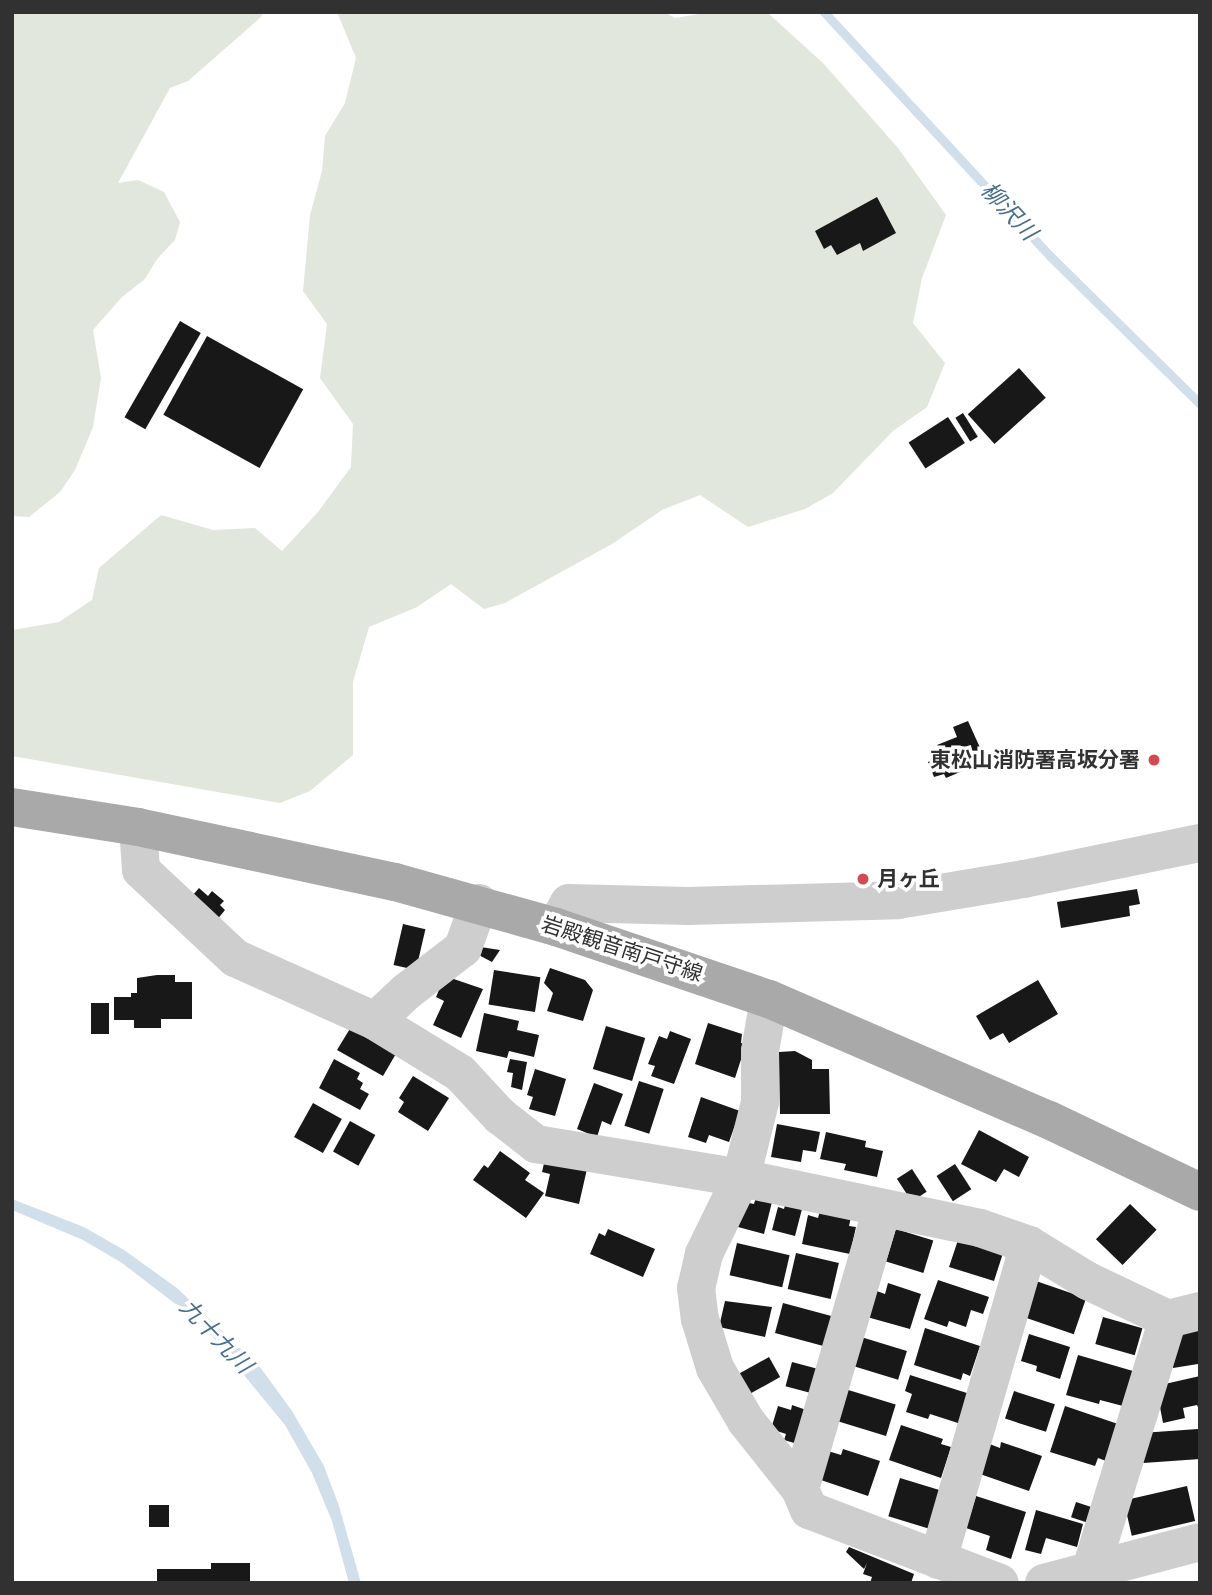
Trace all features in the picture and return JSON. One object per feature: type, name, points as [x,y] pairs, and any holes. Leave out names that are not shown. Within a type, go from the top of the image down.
[{"type":"main road","name":"岩殿観音南戸守線","points":[[12,807],[138,827],[396,882],[480,903],[556,927],[769,999],[1049,1120],[1200,1192]]},
{"type":"street","points":[[138,827],[141,870],[235,958],[375,1021],[460,1073],[500,1116],[536,1144],[741,1178],[981,1228],[1030,1245],[1088,1281],[1184,1315],[1091,1569]]},
{"type":"street","points":[[556,927],[569,903],[688,906],[898,900],[1024,879],[1200,843]]},
{"type":"street","points":[[375,1021],[406,992],[463,948],[480,903]]},
{"type":"street","points":[[769,999],[760,1051],[760,1102],[741,1178],[704,1254],[696,1288],[700,1319],[715,1368],[746,1421],[800,1489],[809,1510],[1000,1583]]},
{"type":"street","points":[[800,1489],[882,1209]]},
{"type":"street","points":[[938,1560],[1030,1245]]},
{"type":"street","points":[[1044,1583],[1200,1542]]},
{"type":"shaded area","points":[[12,12],[263,12],[261,17],[188,81],[170,88],[118,183],[138,180],[164,192],[180,222],[175,240],[157,259],[145,279],[122,297],[93,330],[101,378],[93,427],[75,470],[60,492],[29,517],[12,516]]},
{"type":"shaded area","points":[[337,12],[664,12],[675,18],[711,12],[769,14],[823,63],[898,148],[946,215],[922,278],[913,323],[945,363],[927,407],[893,431],[833,493],[805,509],[748,527],[700,495],[662,510],[612,544],[505,603],[484,609],[451,584],[417,607],[369,627],[353,682],[353,755],[310,791],[280,803],[12,756],[12,630],[59,622],[92,600],[99,568],[161,515],[213,530],[255,528],[282,551],[318,512],[351,467],[353,424],[320,378],[327,324],[303,291],[310,215],[322,171],[325,136],[345,103],[356,58]]},
{"type":"water","name":"九十九川","points":[[12,1199],[84,1227],[124,1250],[177,1288],[260,1367],[292,1411],[324,1466],[339,1506],[361,1583],[349,1583],[332,1521],[312,1473],[285,1425],[203,1325],[122,1263],[83,1240],[12,1210]]},
{"type":"building","points":[[877,197],[896,233],[863,251],[860,243],[837,255],[831,245],[824,249],[815,231]]},
{"type":"building","points":[[180,321],[201,333],[145,429],[124,417]]},
{"type":"building","points":[[207,336],[303,389],[260,468],[163,415]]},
{"type":"building","points":[[1019,368],[1046,398],[994,444],[968,414]]},
{"type":"building","points":[[963,413],[978,437],[970,442],[955,418]]},
{"type":"building","points":[[948,417],[965,443],[925,469],[909,443]]},
{"type":"building","points":[[968,721],[986,761],[946,778],[944,774],[934,777],[928,762],[934,759],[932,754],[940,751],[937,745],[957,737],[953,727]]},
{"type":"building","points":[[199,888],[208,896],[212,891],[224,901],[220,905],[225,910],[212,926],[186,903]]},
{"type":"building","points":[[1137,889],[1140,904],[1129,906],[1130,916],[1061,928],[1057,902]]},
{"type":"building","points":[[403,924],[425,929],[416,970],[394,965]]},
{"type":"building","points":[[474,946],[500,950],[492,962],[471,951]]},
{"type":"building","points":[[550,968],[585,980],[593,990],[583,1021],[547,1011],[553,993],[544,983]]},
{"type":"building","points":[[494,970],[540,977],[535,1012],[489,1005]]},
{"type":"building","points":[[175,975],[175,982],[192,982],[192,1019],[161,1019],[161,1028],[134,1028],[134,1020],[114,1020],[114,997],[131,997],[131,993],[137,993],[137,978]]},
{"type":"building","points":[[445,976],[483,989],[461,1038],[433,1025],[444,1001],[436,997]]},
{"type":"building","points":[[1038,980],[1058,1014],[1009,1043],[1003,1033],[990,1040],[976,1016]]},
{"type":"building","points":[[91,1003],[109,1003],[109,1034],[91,1034]]},
{"type":"building","points":[[484,1013],[519,1021],[517,1030],[539,1035],[534,1057],[509,1051],[507,1058],[476,1051]]},
{"type":"building","points":[[354,1022],[397,1052],[383,1076],[337,1050]]},
{"type":"building","points":[[708,1023],[742,1034],[741,1043],[746,1044],[735,1078],[695,1064]]},
{"type":"building","points":[[606,1026],[645,1038],[632,1081],[593,1069]]},
{"type":"building","points":[[670,1031],[691,1039],[674,1084],[651,1076],[655,1066],[648,1064],[659,1036],[667,1039]]},
{"type":"building","points":[[795,1051],[812,1060],[812,1069],[829,1069],[830,1114],[780,1114],[779,1052]]},
{"type":"building","points":[[334,1059],[360,1073],[357,1079],[363,1083],[360,1089],[369,1094],[360,1110],[319,1088]]},
{"type":"building","points":[[510,1059],[527,1062],[522,1090],[511,1087],[513,1073],[507,1072]]},
{"type":"building","points":[[535,1069],[566,1079],[555,1116],[529,1109],[533,1097],[527,1095]]},
{"type":"building","points":[[413,1076],[449,1098],[428,1131],[398,1112],[404,1102],[399,1098]]},
{"type":"building","points":[[639,1081],[664,1089],[649,1134],[624,1126]]},
{"type":"building","points":[[594,1083],[623,1094],[611,1125],[602,1121],[597,1137],[577,1129]]},
{"type":"building","points":[[701,1097],[740,1111],[729,1142],[709,1135],[706,1143],[688,1137]]},
{"type":"building","points":[[313,1103],[342,1119],[323,1153],[294,1137]]},
{"type":"building","points":[[350,1121],[375,1135],[358,1166],[333,1152]]},
{"type":"building","points":[[777,1124],[820,1132],[816,1152],[803,1150],[801,1162],[771,1157]]},
{"type":"building","points":[[979,1130],[1029,1157],[1019,1177],[1004,1169],[996,1182],[961,1164]]},
{"type":"building","points":[[826,1132],[866,1141],[865,1147],[883,1151],[877,1177],[844,1170],[846,1164],[820,1159]]},
{"type":"building","points":[[500,1151],[530,1173],[525,1180],[544,1193],[526,1218],[473,1180],[484,1165],[488,1168]]},
{"type":"building","points":[[545,1159],[587,1169],[579,1204],[545,1196],[550,1174],[542,1172]]},
{"type":"building","points":[[955,1164],[971,1189],[953,1201],[937,1176]]},
{"type":"building","points":[[912,1169],[927,1192],[912,1201],[897,1179]]},
{"type":"building","points":[[756,1197],[772,1202],[764,1234],[738,1227],[744,1202],[754,1204]]},
{"type":"building","points":[[1130,1204],[1157,1230],[1123,1265],[1096,1239]]},
{"type":"building","points":[[785,1205],[802,1209],[795,1236],[772,1230],[778,1207],[784,1209]]},
{"type":"building","points":[[820,1211],[851,1217],[849,1226],[856,1227],[850,1254],[802,1244],[808,1215],[818,1218]]},
{"type":"building","points":[[608,1229],[655,1249],[643,1277],[590,1254],[599,1233],[605,1236]]},
{"type":"building","points":[[896,1229],[933,1240],[923,1273],[886,1262]]},
{"type":"building","points":[[958,1240],[1004,1250],[994,1281],[949,1267]]},
{"type":"building","points":[[737,1243],[790,1255],[782,1287],[730,1275]]},
{"type":"building","points":[[796,1253],[839,1263],[831,1299],[788,1289]]},
{"type":"building","points":[[938,1280],[989,1297],[983,1314],[971,1310],[966,1327],[949,1321],[947,1327],[924,1319]]},
{"type":"building","points":[[1036,1281],[1086,1298],[1074,1334],[1024,1317]]},
{"type":"building","points":[[888,1283],[921,1294],[910,1329],[867,1317],[874,1290],[885,1294]]},
{"type":"building","points":[[725,1301],[772,1307],[765,1337],[719,1327]]},
{"type":"building","points":[[783,1303],[833,1316],[825,1346],[775,1333]]},
{"type":"building","points":[[1103,1317],[1142,1328],[1135,1355],[1095,1344]]},
{"type":"building","points":[[925,1328],[980,1346],[970,1376],[963,1373],[961,1380],[914,1365]]},
{"type":"building","points":[[1198,1330],[1198,1364],[1173,1368],[1173,1335]]},
{"type":"building","points":[[1029,1334],[1070,1347],[1060,1379],[1036,1371],[1037,1366],[1021,1361]]},
{"type":"building","points":[[861,1337],[907,1351],[898,1380],[852,1366]]},
{"type":"building","points":[[1078,1355],[1133,1371],[1123,1406],[1100,1400],[1099,1404],[1066,1395]]},
{"type":"building","points":[[769,1357],[780,1377],[750,1394],[739,1373]]},
{"type":"building","points":[[792,1362],[822,1370],[815,1394],[786,1386]]},
{"type":"building","points":[[910,1375],[970,1394],[961,1424],[930,1414],[928,1419],[906,1412],[912,1394],[905,1391]]},
{"type":"building","points":[[1200,1376],[1200,1412],[1197,1405],[1183,1408],[1185,1418],[1163,1423],[1156,1386]]},
{"type":"building","points":[[845,1389],[896,1404],[886,1436],[835,1421]]},
{"type":"building","points":[[1014,1391],[1055,1404],[1046,1432],[1005,1419]]},
{"type":"building","points":[[792,1405],[812,1412],[801,1445],[784,1440],[786,1434],[771,1429],[778,1406],[791,1410]]},
{"type":"building","points":[[1065,1406],[1118,1424],[1106,1461],[1098,1458],[1095,1466],[1050,1452]]},
{"type":"building","points":[[901,1425],[943,1439],[941,1444],[951,1447],[941,1478],[889,1460]]},
{"type":"building","points":[[1198,1429],[1200,1459],[1143,1463],[1141,1433]]},
{"type":"building","points":[[1001,1442],[1042,1456],[1029,1491],[977,1473],[987,1443],[1000,1448]]},
{"type":"building","points":[[843,1449],[880,1461],[868,1496],[818,1479],[828,1451],[841,1455]]},
{"type":"building","points":[[900,1478],[940,1490],[928,1529],[888,1516]]},
{"type":"building","points":[[1187,1486],[1195,1521],[1132,1536],[1124,1501]]},
{"type":"building","points":[[976,1496],[1026,1512],[1011,1559],[986,1550],[990,1536],[966,1528]]},
{"type":"building","points":[[1076,1502],[1091,1507],[1086,1522],[1071,1517]]},
{"type":"building","points":[[149,1505],[169,1505],[169,1527],[149,1527]]},
{"type":"building","points":[[1036,1510],[1083,1524],[1077,1547],[1046,1538],[1041,1554],[1025,1550]]},
{"type":"building","points":[[849,1547],[914,1574],[911,1583],[870,1583],[872,1577],[863,1574],[867,1563],[864,1569],[846,1552]]},
{"type":"building","points":[[211,1563],[250,1563],[250,1583],[157,1583],[157,1569],[211,1569]]},
{"type":"waterway","name":"柳沢川","points":[[824,12],[1051,257],[1200,404]]},
{"type":"place","name":"東松山消防署高坂分署","points":[[1154,760]]},
{"type":"place","name":"月ヶ丘","points":[[863,879]]}]
